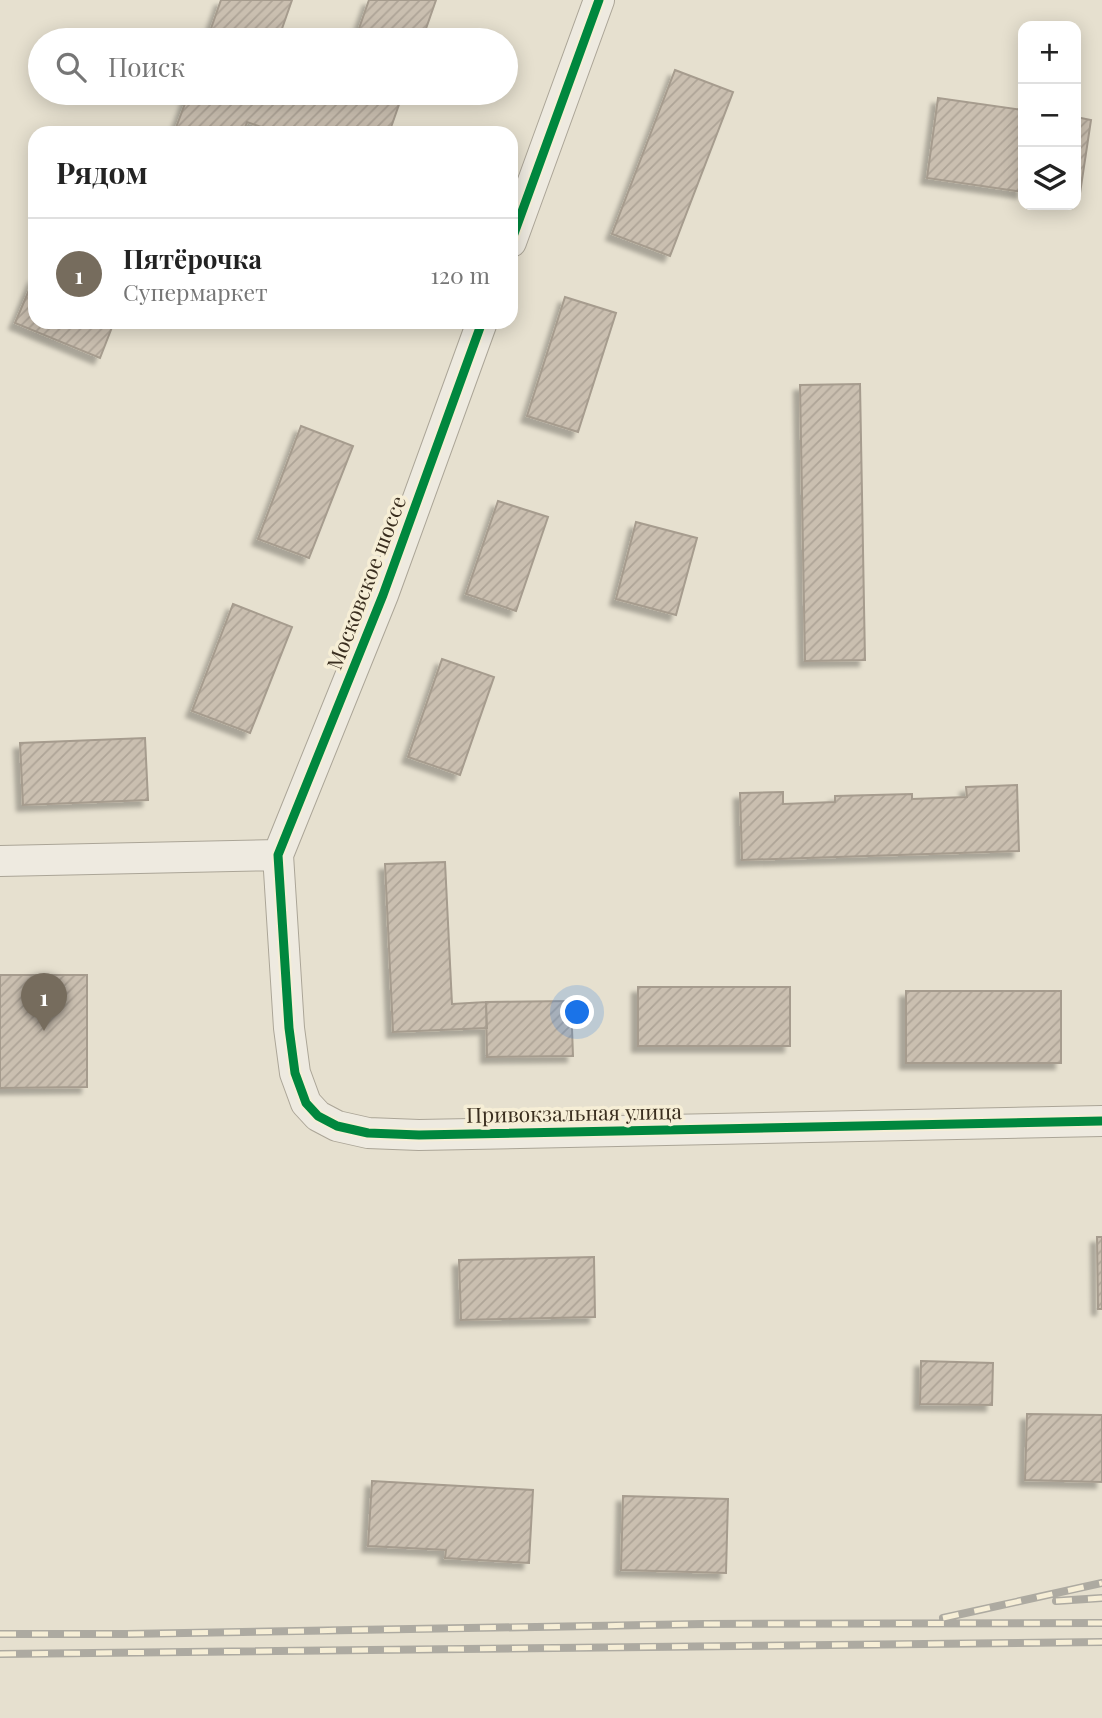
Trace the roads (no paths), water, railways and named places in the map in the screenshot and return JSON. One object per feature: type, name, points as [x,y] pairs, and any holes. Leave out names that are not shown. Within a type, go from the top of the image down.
[{"type":"street","points":[[518,223],[599,0]]},
{"type":"street","name":"Московское шоссе","points":[[278,855],[383,595],[479,329]]},
{"type":"street","points":[[0,861],[278,855]]},
{"type":"street","name":"Привокзальная улица","points":[[278,855],[289,1028],[295,1073],[306,1103],[318,1116],[337,1126],[368,1133],[419,1135],[1102,1121]]},
{"type":"railway","points":[[943,1618],[1102,1583]]},
{"type":"railway","points":[[1056,1601],[1102,1598]]},
{"type":"railway","points":[[0,1634],[703,1624],[1102,1623]]},
{"type":"railway","points":[[0,1654],[1102,1642]]},
{"type":"place","name":"Пятёрочка","points":[[44,1031]]}]
